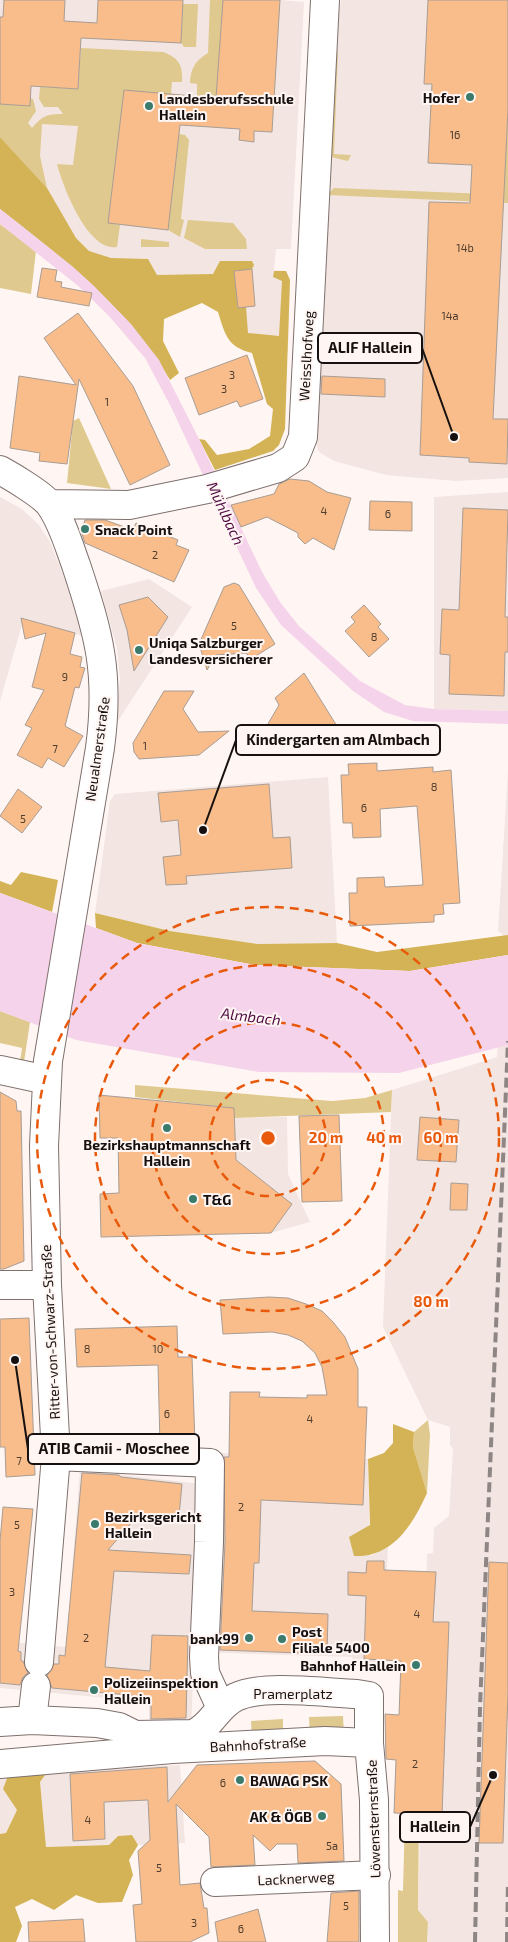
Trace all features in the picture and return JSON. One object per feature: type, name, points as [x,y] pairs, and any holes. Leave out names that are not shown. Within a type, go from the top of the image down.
[{"type":"street","name":"Weisslhofweg","points":[[50,504],[129,505],[215,487],[278,468],[296,457],[303,437],[325,0]]},
{"type":"street","points":[[0,470],[50,504]]},
{"type":"street","name":"Neualmerstraße","points":[[48,1062],[104,722],[105,674],[90,606],[69,544],[50,504]]},
{"type":"street","points":[[0,1070],[48,1062]]},
{"type":"street","name":"Ritter-von-Schwarz-Straße","points":[[32,1720],[56,1456],[47,1285],[44,1146],[48,1062]]},
{"type":"street","points":[[0,1285],[47,1285]]},
{"type":"street","points":[[56,1456],[210,1463],[204,1657],[205,1673],[221,1708]]},
{"type":"street","name":"Pramerplatz","points":[[147,1744],[200,1731],[221,1708],[234,1698],[252,1691],[369,1696]]},
{"type":"street","name":"Löwensternstraße","points":[[369,1696],[369,1743],[374,1800],[376,1875],[375,1942]]},
{"type":"street","points":[[0,1722],[32,1720],[97,1723],[119,1727],[147,1744]]},
{"type":"street","name":"Bahnhofstraße","points":[[0,1764],[147,1744],[172,1749],[326,1740],[369,1743]]},
{"type":"street","name":"Lacknerweg","points":[[215,1882],[376,1875]]},
{"type":"shaded area","name":"Landesberufsschule Hallein","points":[[0,0],[281,0],[304,2],[291,249],[276,249],[274,270],[286,271],[290,280],[288,352],[237,346],[230,282],[94,286],[0,209]]},
{"type":"shaded area","points":[[210,0],[223,0],[216,98],[197,97],[197,84],[190,83],[191,73],[195,65],[208,53]]},
{"type":"shaded area","points":[[341,0],[508,0],[508,478],[456,481],[386,475],[334,461],[319,452],[313,435],[332,54]]},
{"type":"shaded area","points":[[183,4],[198,4],[196,47],[184,47],[181,43]]},
{"type":"shaded area","points":[[81,48],[163,52],[173,57],[179,63],[182,71],[182,82],[172,82],[171,94],[124,90],[108,223],[120,225],[117,247],[106,246],[87,229],[71,202],[60,174],[57,164],[73,165],[78,126],[42,124],[40,156],[47,188],[0,137],[0,104],[29,106],[30,98],[33,99],[36,111],[28,123],[32,128],[45,116],[63,114],[58,107],[44,107],[39,99],[40,87],[78,89]]},
{"type":"shaded area","points":[[338,51],[334,154],[351,155],[348,161],[331,157],[328,148],[332,54]]},
{"type":"shaded area","points":[[508,110],[508,203],[327,195],[334,188],[488,194],[504,182]]},
{"type":"shaded area","points":[[179,134],[185,135],[189,140],[181,219],[184,220],[180,237],[168,230]]},
{"type":"shaded area","points":[[0,137],[47,188],[76,238],[89,251],[111,258],[148,259],[157,275],[213,274],[220,261],[252,261],[254,265],[252,269],[234,271],[238,307],[246,307],[248,333],[279,336],[282,281],[273,277],[274,271],[286,271],[290,280],[285,429],[279,445],[273,451],[215,470],[199,439],[205,440],[217,455],[249,449],[270,436],[273,409],[267,404],[252,353],[232,343],[225,333],[218,312],[202,303],[164,319],[163,341],[179,373],[170,380],[154,354],[115,308],[71,266],[0,209]]},
{"type":"shaded area","points":[[188,220],[233,223],[246,239],[247,249],[205,249],[184,238]]},
{"type":"shaded area","points":[[0,224],[36,251],[31,294],[0,288]]},
{"type":"shaded area","points":[[141,239],[169,242],[169,247],[141,247]]},
{"type":"shaded area","points":[[79,418],[111,489],[67,483],[73,421]]},
{"type":"shaded area","points":[[508,492],[508,711],[434,709],[434,497]]},
{"type":"shaded area","points":[[0,497],[22,509],[38,524],[49,540],[79,614],[86,637],[24,618],[0,701]]},
{"type":"shaded area","points":[[149,579],[192,607],[116,724],[120,679],[117,648],[101,591]]},
{"type":"shaded area","points":[[508,770],[508,1942],[427,1942],[428,1922],[418,1910],[427,1554],[433,1553],[434,1528],[449,1516],[453,1449],[450,1445],[450,1427],[428,1420],[383,1327],[392,1090],[497,1057],[504,936],[498,931]]},
{"type":"shaded area","points":[[328,777],[337,943],[257,944],[170,931],[95,913],[110,801],[115,794]]},
{"type":"shaded area","points":[[21,872],[58,880],[52,912],[0,893],[0,881],[11,885]]},
{"type":"shaded area","points":[[95,913],[170,931],[257,944],[337,943],[377,952],[508,935],[508,955],[410,971],[255,965],[137,943],[96,928]]},
{"type":"shaded area","points":[[0,1011],[30,1022],[24,1062],[20,1062],[22,1048],[0,1043]]},
{"type":"shaded area","points":[[135,1085],[332,1101],[365,1098],[392,1090],[391,1112],[234,1118],[233,1108],[135,1097]]},
{"type":"shaded area","points":[[117,1096],[234,1108],[234,1118],[287,1117],[288,1174],[310,1222],[271,1233],[122,1236]]},
{"type":"shaded area","points":[[428,1420],[430,1435],[427,1493],[413,1447],[414,1432]]},
{"type":"shaded area","points":[[393,1424],[414,1432],[413,1447],[427,1493],[408,1527],[391,1545],[368,1555],[354,1556],[349,1537],[370,1525],[368,1459],[384,1453],[393,1443]]},
{"type":"shaded area","points":[[221,1453],[368,1459],[370,1556],[388,1547],[383,1663],[376,1666],[356,1666],[352,1657],[194,1652],[191,1731],[149,1730],[149,1702],[0,1688],[0,1641],[66,1647],[80,1470],[219,1486]]},
{"type":"shaded area","points":[[343,1716],[344,1735],[310,1737],[309,1717]]},
{"type":"shaded area","points":[[283,1719],[283,1737],[252,1739],[251,1721]]},
{"type":"shaded area","points":[[180,1765],[185,1843],[138,1845],[132,1835],[118,1836],[109,1845],[46,1847],[40,1782],[48,1771]]},
{"type":"shaded area","points":[[48,1771],[40,1782],[46,1847],[109,1845],[118,1836],[132,1835],[138,1845],[129,1860],[133,1875],[122,1902],[98,1903],[76,1895],[54,1910],[32,1899],[15,1907],[22,1926],[16,1942],[0,1942],[0,1834],[6,1833],[17,1810],[3,1789],[9,1773]]},
{"type":"shaded area","points":[[9,1773],[3,1789],[17,1810],[6,1833],[0,1834],[0,1775]]},
{"type":"shaded area","points":[[405,1813],[419,1814],[418,1910],[428,1922],[427,1942],[398,1942],[398,1890],[403,1891]]},
{"type":"water","name":"Mühlbach","points":[[0,209],[72,266],[94,286],[131,324],[159,360],[262,572],[280,602],[299,626],[360,681],[405,705],[434,709],[508,711],[508,724],[413,721],[384,712],[353,691],[281,625],[256,588],[171,407],[145,358],[108,315],[77,285],[0,224]]},
{"type":"water","name":"Almbach","points":[[0,893],[137,943],[255,965],[410,971],[508,955],[508,1045],[399,1073],[259,1072],[76,1040],[0,1011]]},
{"type":"building","points":[[4,0],[65,0],[64,21],[97,23],[98,0],[183,0],[181,43],[81,38],[78,89],[31,86],[30,106],[0,104],[0,17],[3,17]]},
{"type":"building","points":[[223,0],[280,0],[272,132],[254,131],[254,142],[239,140],[240,129],[180,125],[168,230],[108,223],[124,90],[216,98]]},
{"type":"building","points":[[428,0],[508,0],[508,110],[493,419],[508,419],[507,464],[469,462],[469,458],[420,455],[429,202],[470,203],[472,165],[428,163],[432,84],[424,84]]},
{"type":"building","points":[[42,268],[57,270],[55,281],[62,282],[61,287],[92,293],[89,306],[37,297]]},
{"type":"building","points":[[252,269],[255,306],[238,308],[234,271]]},
{"type":"building","points":[[78,313],[133,386],[170,465],[130,485],[79,379],[67,464],[39,461],[40,453],[10,448],[19,376],[76,385],[44,338]]},
{"type":"building","points":[[247,355],[263,399],[240,407],[237,401],[199,415],[185,378]]},
{"type":"building","points":[[322,376],[385,379],[385,397],[321,394]]},
{"type":"building","points":[[290,479],[309,481],[327,492],[351,498],[334,550],[313,538],[305,544],[298,537],[298,533],[267,517],[241,527],[231,505],[274,494],[279,484]]},
{"type":"building","points":[[370,501],[412,502],[412,531],[369,530]]},
{"type":"building","points":[[463,508],[508,510],[505,617],[508,617],[508,652],[505,652],[504,696],[449,694],[450,655],[440,654],[442,609],[459,610]]},
{"type":"building","points":[[85,520],[105,520],[133,530],[136,523],[178,540],[176,545],[189,550],[174,582],[85,543],[81,531]]},
{"type":"building","points":[[234,583],[239,585],[275,644],[251,659],[246,653],[216,655],[207,670],[199,644],[224,587]]},
{"type":"building","name":"Uniqa Salzburger Landesversicherer","points":[[148,597],[168,617],[134,671],[127,630],[119,605]]},
{"type":"building","points":[[364,605],[381,624],[378,627],[389,639],[369,657],[345,631],[355,622],[351,617]]},
{"type":"building","points":[[21,618],[75,633],[70,654],[82,657],[80,667],[85,668],[79,688],[75,687],[65,726],[83,736],[64,767],[48,758],[42,768],[17,755],[32,728],[25,725],[44,690],[32,687],[46,633],[25,639]]},
{"type":"building","points":[[304,673],[340,731],[329,737],[274,742],[262,734],[279,705],[275,698]]},
{"type":"building","points":[[164,691],[194,691],[183,709],[198,732],[229,731],[199,755],[139,759],[134,752],[133,743]]},
{"type":"building","points":[[377,763],[377,771],[433,767],[433,772],[451,770],[460,903],[443,904],[444,914],[434,915],[434,922],[350,926],[349,893],[357,893],[357,878],[384,877],[385,887],[423,885],[417,806],[380,809],[381,837],[353,838],[352,823],[343,823],[341,775],[349,775],[348,764]]},
{"type":"building","points":[[269,784],[273,838],[290,837],[292,868],[186,876],[187,884],[166,885],[163,857],[181,855],[178,820],[161,822],[158,793]]},
{"type":"building","points":[[18,789],[42,807],[22,833],[0,816]]},
{"type":"building","points":[[0,1092],[16,1101],[17,1111],[21,1111],[24,1261],[4,1269],[0,1269]]},
{"type":"building","points":[[99,1095],[234,1108],[236,1160],[292,1204],[271,1233],[101,1237],[100,1194],[119,1193],[118,1138],[100,1138]]},
{"type":"building","points":[[339,1115],[342,1201],[302,1202],[299,1116]]},
{"type":"building","points":[[420,1117],[459,1120],[456,1162],[417,1160]]},
{"type":"building","points":[[451,1183],[468,1184],[467,1210],[450,1210]]},
{"type":"building","points":[[269,1297],[288,1298],[306,1304],[322,1311],[333,1322],[345,1337],[358,1369],[358,1407],[367,1407],[363,1505],[261,1500],[259,1563],[254,1563],[252,1611],[328,1614],[327,1654],[220,1650],[225,1542],[224,1457],[229,1457],[230,1392],[260,1392],[259,1397],[307,1398],[307,1395],[327,1395],[322,1367],[315,1353],[302,1341],[288,1335],[272,1332],[223,1334],[220,1300]]},
{"type":"building","points":[[29,1318],[35,1475],[6,1477],[5,1447],[0,1447],[0,1319]]},
{"type":"building","points":[[177,1326],[178,1357],[192,1357],[195,1443],[160,1444],[158,1365],[77,1367],[75,1329]]},
{"type":"building","points":[[82,1473],[119,1475],[121,1477],[182,1484],[179,1516],[139,1514],[108,1550],[191,1555],[189,1574],[114,1571],[105,1667],[150,1671],[152,1635],[188,1636],[186,1718],[151,1719],[151,1697],[52,1688],[47,1675],[54,1664],[59,1664],[59,1655],[65,1656]]},
{"type":"building","points":[[3,1507],[33,1509],[18,1651],[21,1652],[21,1661],[23,1661],[28,1673],[23,1677],[20,1685],[0,1683],[0,1541]]},
{"type":"building","points":[[367,1561],[384,1561],[384,1570],[436,1572],[433,1622],[449,1622],[442,1815],[394,1813],[396,1760],[386,1759],[385,1714],[399,1715],[401,1661],[364,1659],[366,1596],[348,1595],[348,1572],[366,1573]]},
{"type":"building","points":[[489,1562],[508,1563],[508,1693],[503,1843],[479,1843]]},
{"type":"building","points":[[315,1761],[341,1784],[344,1861],[298,1863],[297,1844],[277,1844],[270,1851],[253,1835],[255,1865],[211,1867],[209,1837],[176,1804],[180,1885],[200,1883],[204,1908],[207,1908],[209,1933],[190,1942],[136,1942],[133,1905],[142,1904],[138,1851],[150,1840],[148,1800],[104,1802],[105,1839],[73,1841],[70,1774],[167,1767],[168,1802],[197,1765]]},
{"type":"building","points":[[359,1891],[359,1942],[327,1942],[331,1893]]},
{"type":"building","points":[[258,1909],[266,1942],[218,1942],[215,1922]]},
{"type":"building","points":[[83,1919],[85,1942],[29,1942],[28,1922]]},
{"type":"railway","points":[[475,1942],[480,1707],[508,1041]]},
{"type":"railway","points":[[507,1942],[508,1882]]},
{"type":"place","name":"Hofer","points":[[470,97]]},
{"type":"place","name":"Landesberufsschule Hallein","points":[[149,106]]},
{"type":"place","name":"ALIF Hallein","points":[[454,437]]},
{"type":"place","name":"Snack Point","points":[[85,529]]},
{"type":"place","name":"Uniqa Salzburger Landesversicherer","points":[[139,650]]},
{"type":"place","name":"Kindergarten am Almbach","points":[[203,830]]},
{"type":"place","name":"Bezirkshauptmannschaft Hallein","points":[[167,1128]]},
{"type":"place","name":"T&G","points":[[193,1199]]},
{"type":"place","name":"ATIB Camii - Moschee","points":[[15,1360]]},
{"type":"place","name":"Bezirksgericht Hallein","points":[[95,1524]]},
{"type":"place","name":"bank99","points":[[249,1638]]},
{"type":"place","name":"Post Filiale 5400","points":[[282,1639]]},
{"type":"place","name":"Bahnhof Hallein","points":[[416,1665]]},
{"type":"place","name":"Polizeiinspektion Hallein","points":[[94,1690]]},
{"type":"place","name":"Hallein","points":[[493,1775]]},
{"type":"place","name":"BAWAG PSK","points":[[240,1780]]},
{"type":"place","name":"AK & ÖGB","points":[[322,1816]]}]
